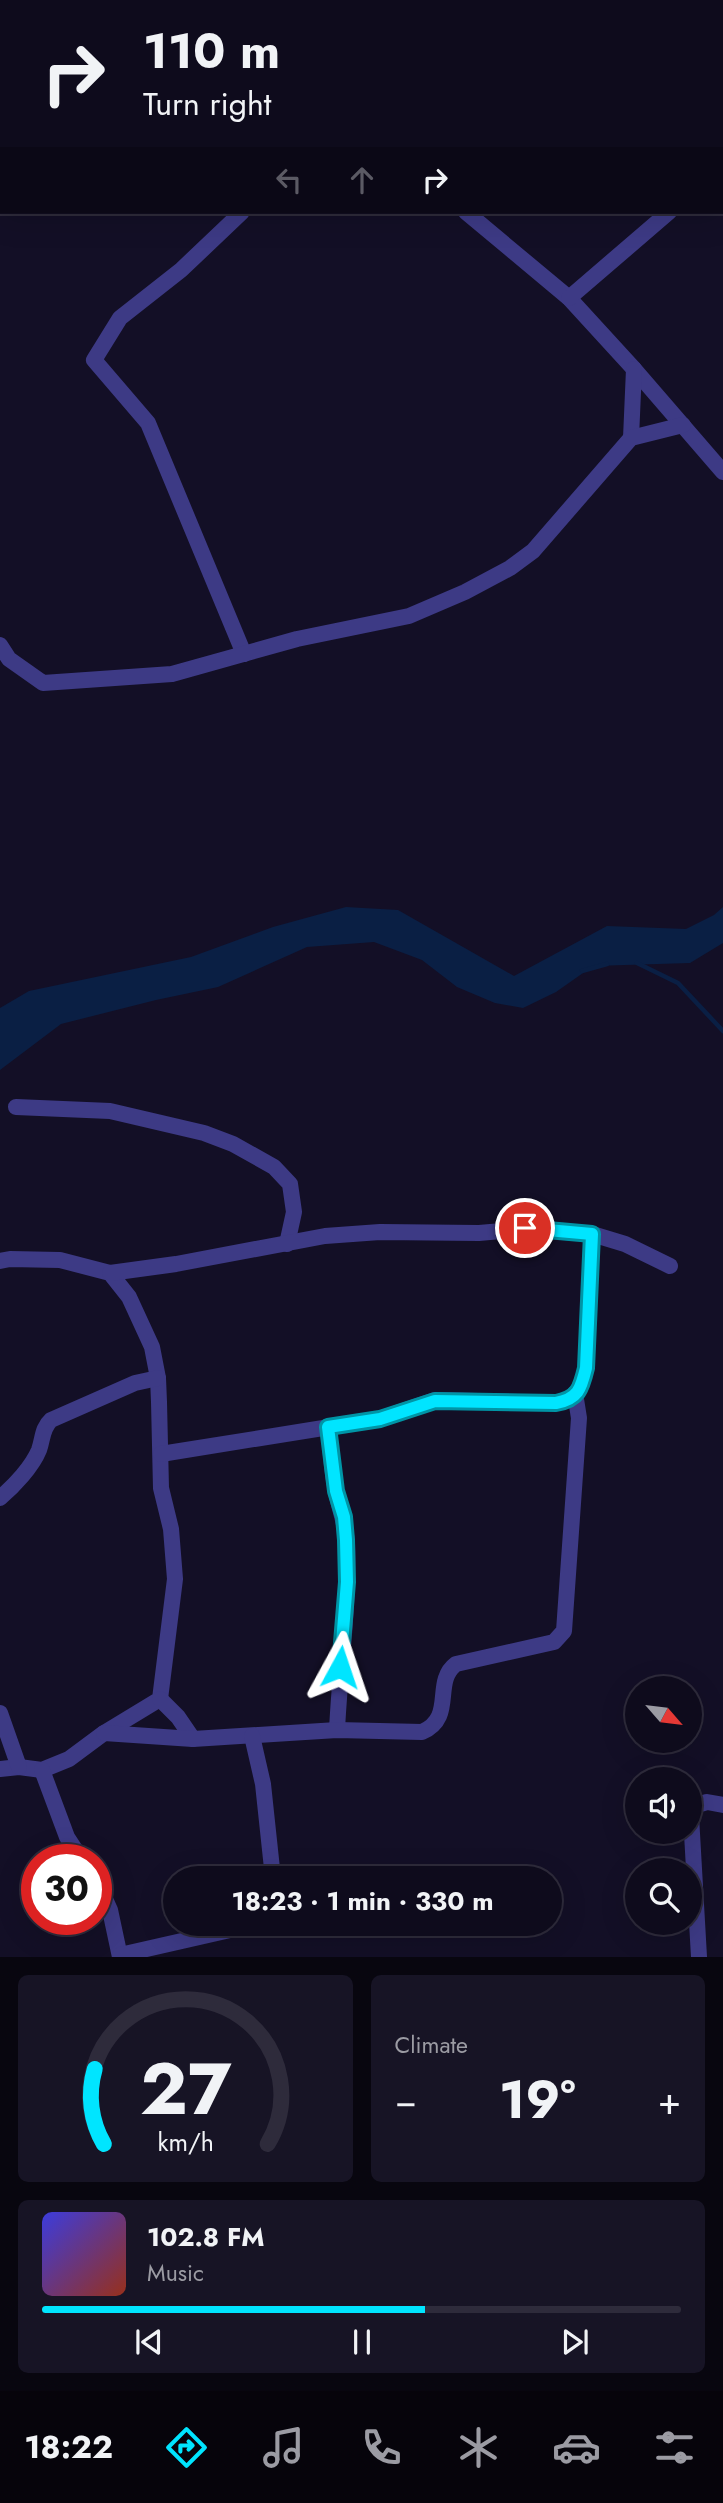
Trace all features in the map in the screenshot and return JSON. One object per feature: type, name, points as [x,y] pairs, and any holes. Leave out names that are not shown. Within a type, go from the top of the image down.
[{"type":"street","points":[[240,214],[181,270],[120,318],[94,360],[148,423],[244,654]]},
{"type":"street","points":[[468,214],[569,298],[721,467]]},
{"type":"street","points":[[569,298],[667,214]]},
{"type":"street","points":[[631,438],[634,369]]},
{"type":"street","points":[[0,645],[9,659],[43,683],[172,674],[297,639],[409,616],[466,592],[510,568],[533,551],[631,438],[683,425]]},
{"type":"street","points":[[16,1107],[110,1111],[204,1133],[233,1144],[274,1167],[290,1184],[294,1212],[287,1244]]},
{"type":"street","points":[[0,1261],[60,1260],[110,1273],[176,1264],[325,1236],[380,1233],[430,1235],[525,1228],[592,1234],[625,1244],[670,1266]]},
{"type":"street","points":[[161,1454],[380,1419],[435,1401],[556,1403],[569,1400],[581,1388],[586,1368],[592,1234]]},
{"type":"street","points":[[110,1273],[129,1297],[152,1347],[158,1378],[161,1488],[171,1529],[175,1579],[160,1699]]},
{"type":"street","points":[[0,1498],[30,1464],[51,1420],[135,1383],[158,1378]]},
{"type":"street","points":[[104,1733],[193,1739],[337,1730],[422,1732],[434,1727],[441,1715],[445,1680],[449,1669],[456,1664],[554,1642],[564,1631],[579,1418],[576,1393]]},
{"type":"street","points":[[328,1427],[336,1491],[344,1517],[346,1540],[347,1582],[337,1730]]},
{"type":"street","points":[[0,1769],[19,1767],[42,1770],[69,1759],[104,1733],[160,1699]]},
{"type":"street","points":[[160,1699],[178,1717],[193,1739]]},
{"type":"street","points":[[0,1713],[19,1767]]},
{"type":"street","points":[[252,1736],[263,1784],[272,1866]]},
{"type":"street","points":[[42,1770],[72,1844]]},
{"type":"street","points":[[699,1957],[691,1816],[696,1805],[707,1802],[723,1805]]},
{"type":"street","points":[[112,1919],[120,1956],[205,1936]]},
{"type":"water","points":[[346,907],[398,910],[514,976],[607,926],[686,929],[714,915],[723,907],[723,943],[690,963],[593,966],[556,992],[523,1008],[495,1003],[457,987],[422,960],[374,942],[307,947],[218,987],[61,1024],[0,1070],[0,1008],[29,991],[191,957],[273,927]]},
{"type":"waterway","points":[[637,963],[678,983],[723,1031]]},
{"type":"waterway","points":[[582,971],[607,964]]},
{"type":"route","points":[[340,1667],[347,1582],[346,1540],[344,1517],[336,1491],[328,1427],[380,1419],[435,1401],[556,1403],[569,1400],[581,1388],[586,1368],[592,1234],[525,1228]]}]
